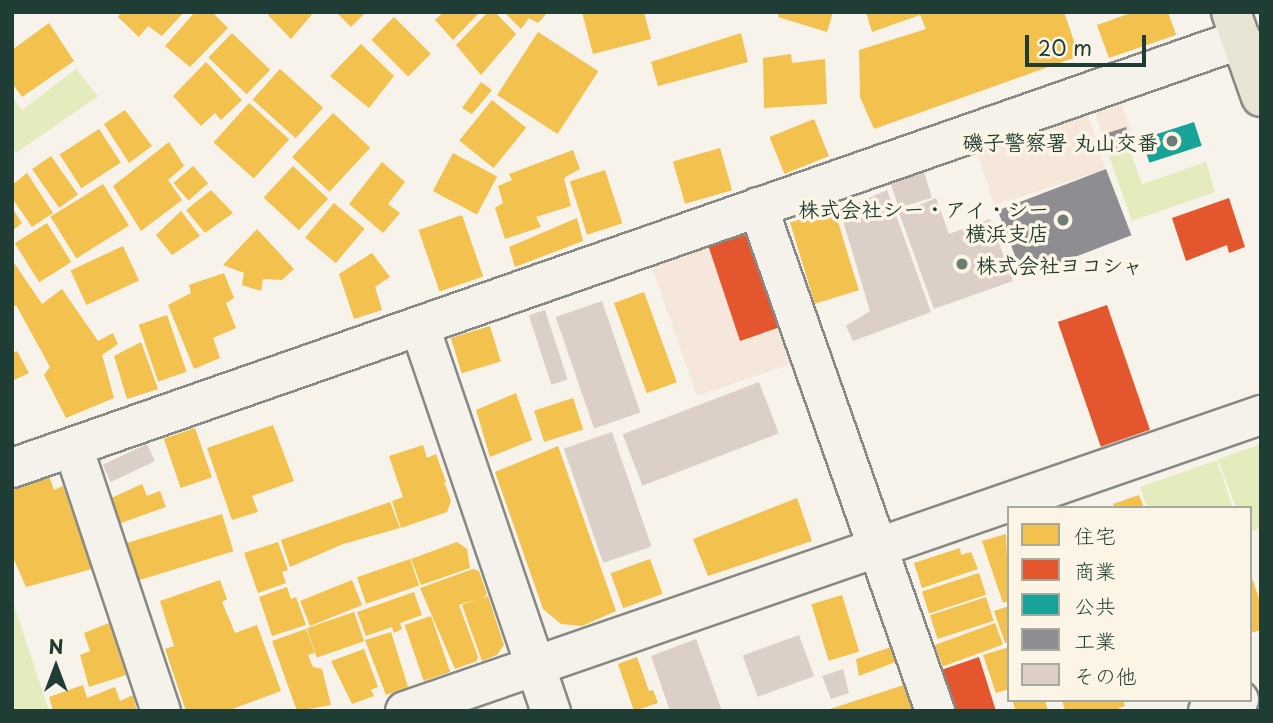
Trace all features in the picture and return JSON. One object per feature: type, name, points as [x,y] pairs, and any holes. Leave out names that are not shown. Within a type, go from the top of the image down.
[{"type":"highway","points":[[1236,26],[1261,97]]},
{"type":"street","points":[[12,468],[758,207],[1236,26]]},
{"type":"street","points":[[758,207],[935,711]]},
{"type":"street","points":[[420,327],[551,711]]},
{"type":"street","points":[[405,711],[1261,415]]},
{"type":"street","points":[[73,447],[161,711]]},
{"type":"street","points":[[1208,711],[1233,702]]},
{"type":"shaded area","points":[[1122,104],[1136,148],[1110,156],[1095,113]]},
{"type":"shaded area","points":[[1088,115],[1106,169],[994,205],[977,151]]},
{"type":"shaded area","points":[[708,245],[740,341],[786,325],[799,361],[697,396],[651,265]]},
{"type":"green space","points":[[76,69],[98,96],[16,153],[12,147],[12,97],[22,110]]},
{"type":"green space","points":[[1130,150],[1142,184],[1206,162],[1215,192],[1132,221],[1109,156]]},
{"type":"green space","points":[[1261,444],[1261,528],[1252,530],[1252,506],[1235,506],[1218,459]]},
{"type":"green space","points":[[1217,460],[1232,506],[1146,506],[1140,487]]},
{"type":"green space","points":[[12,599],[49,711],[12,711]]},
{"type":"building: 住宅","points":[[121,12],[184,12],[162,36],[148,26],[139,37],[118,17]]},
{"type":"building: 住宅","points":[[195,12],[212,12],[228,28],[190,67],[165,46]]},
{"type":"building: 住宅","points":[[271,12],[314,12],[291,39],[268,15]]},
{"type":"building: 住宅","points":[[336,12],[366,12],[351,27]]},
{"type":"building: 住宅","points":[[444,12],[480,12],[453,40],[435,20]]},
{"type":"building: 住宅","points":[[488,12],[495,12],[516,34],[481,75],[456,45]]},
{"type":"building: 住宅","points":[[504,12],[548,12],[538,23],[529,18],[521,29]]},
{"type":"building: 住宅","points":[[582,12],[644,12],[651,39],[593,54]]},
{"type":"building: 住宅","points":[[779,12],[833,12],[827,32],[778,17]]},
{"type":"building: 住宅","points":[[866,12],[1064,12],[1079,56],[874,129],[860,97],[859,50],[926,29],[920,15],[872,32]]},
{"type":"building: 住宅","points":[[1134,12],[1168,12],[1176,35],[1109,58],[1097,25]]},
{"type":"building: 住宅","points":[[394,17],[431,54],[408,76],[371,40]]},
{"type":"building: 住宅","points":[[49,23],[74,61],[22,97],[12,83],[12,50]]},
{"type":"building: 住宅","points":[[538,32],[598,71],[558,134],[497,95]]},
{"type":"building: 住宅","points":[[232,33],[270,70],[247,94],[208,57]]},
{"type":"building: 住宅","points":[[741,33],[748,62],[658,86],[651,62]]},
{"type":"building: 住宅","points":[[361,44],[394,76],[369,108],[330,76]]},
{"type":"building: 住宅","points":[[791,54],[792,63],[825,59],[827,104],[764,108],[763,58]]},
{"type":"building: 住宅","points":[[206,62],[242,100],[221,120],[215,113],[201,126],[173,96]]},
{"type":"building: 住宅","points":[[280,69],[323,108],[296,138],[253,99]]},
{"type":"building: 住宅","points":[[481,82],[492,90],[472,114],[462,108]]},
{"type":"building: 住宅","points":[[492,100],[526,128],[493,168],[459,140]]},
{"type":"building: 住宅","points":[[249,103],[289,139],[254,179],[214,142]]},
{"type":"building: 住宅","points":[[125,110],[152,146],[129,163],[104,124]]},
{"type":"building: 住宅","points":[[333,113],[370,148],[329,192],[292,157]]},
{"type":"building: 住宅","points":[[814,119],[829,156],[784,174],[769,137]]},
{"type":"building: 住宅","points":[[99,129],[121,163],[81,188],[60,155]]},
{"type":"building: 住宅","points":[[169,142],[184,166],[168,180],[182,200],[141,231],[113,186]]},
{"type":"building: 住宅","points":[[720,148],[732,190],[685,204],[673,162]]},
{"type":"building: 住宅","points":[[573,150],[580,169],[564,178],[571,206],[536,217],[541,227],[505,239],[495,208],[503,203],[498,186],[512,180],[509,174]]},
{"type":"building: 住宅","points":[[453,153],[497,176],[477,214],[433,191]]},
{"type":"building: 住宅","points":[[51,156],[78,195],[59,208],[32,169]]},
{"type":"building: 住宅","points":[[382,162],[405,182],[388,204],[400,213],[383,233],[349,204]]},
{"type":"building: 住宅","points":[[193,166],[208,183],[188,200],[173,183]]},
{"type":"building: 住宅","points":[[293,166],[328,199],[299,230],[264,197]]},
{"type":"building: 住宅","points":[[605,170],[622,223],[587,235],[570,181]]},
{"type":"building: 住宅","points":[[27,173],[53,213],[32,227],[12,198],[12,185]]},
{"type":"building: 住宅","points":[[103,184],[129,226],[76,258],[50,217]]},
{"type":"building: 住宅","points":[[211,190],[233,213],[205,233],[186,210]]},
{"type":"building: 住宅","points":[[334,203],[365,229],[336,263],[305,237]]},
{"type":"building: 住宅","points":[[12,208],[22,223],[12,231]]},
{"type":"building: 住宅","points":[[834,209],[859,290],[815,304],[790,222]]},
{"type":"building: 住宅","points":[[181,211],[200,236],[172,255],[156,235]]},
{"type":"building: 住宅","points":[[462,215],[483,276],[440,291],[419,230]]},
{"type":"building: 住宅","points":[[577,218],[583,241],[515,267],[509,247]]},
{"type":"building: 住宅","points":[[47,223],[71,262],[39,282],[15,243]]},
{"type":"building: 住宅","points":[[257,229],[294,269],[282,280],[263,279],[261,291],[242,285],[244,273],[223,265]]},
{"type":"building: 住宅","points":[[123,246],[139,280],[86,305],[70,271]]},
{"type":"building: 住宅","points":[[372,253],[390,277],[375,287],[382,310],[354,319],[339,274]]},
{"type":"building: 住宅","points":[[12,260],[42,304],[62,289],[98,341],[113,333],[118,344],[102,355],[114,398],[66,418],[44,375],[50,367],[16,305],[12,308]]},
{"type":"building: 住宅","points":[[224,273],[234,298],[226,303],[236,328],[213,338],[220,358],[194,369],[168,305],[191,293],[189,285]]},
{"type":"building: 住宅","points":[[644,292],[677,382],[647,393],[614,303]]},
{"type":"building: 住宅","points":[[167,315],[187,372],[158,381],[139,325]]},
{"type":"building: 住宅","points":[[490,326],[501,361],[462,373],[451,338]]},
{"type":"building: 住宅","points":[[141,342],[158,389],[127,399],[114,356]]},
{"type":"building: 住宅","points":[[17,351],[29,373],[12,381],[12,353]]},
{"type":"building: 住宅","points":[[516,393],[532,440],[490,457],[476,410]]},
{"type":"building: 住宅","points":[[573,398],[583,429],[544,442],[534,411]]},
{"type":"building: 住宅","points":[[273,425],[294,481],[252,496],[258,512],[232,520],[207,448]]},
{"type":"building: 住宅","points":[[195,428],[212,477],[181,488],[164,439]]},
{"type":"building: 住宅","points":[[423,445],[427,458],[436,454],[446,482],[442,486],[445,484],[451,501],[447,512],[401,528],[392,501],[403,497],[389,456]]},
{"type":"building: 住宅","points":[[558,446],[616,611],[582,626],[561,624],[543,609],[495,472]]},
{"type":"building: 住宅","points":[[49,476],[54,490],[63,486],[92,569],[26,587],[12,555],[12,490]]},
{"type":"building: 住宅","points":[[142,484],[147,496],[160,491],[166,507],[115,525],[107,500]]},
{"type":"building: 住宅","points":[[1139,495],[1143,506],[1114,506],[1113,504]]},
{"type":"building: 住宅","points":[[797,498],[812,541],[708,576],[693,539]]},
{"type":"building: 住宅","points":[[390,502],[400,528],[343,544],[290,567],[281,540]]},
{"type":"building: 住宅","points":[[222,514],[233,551],[135,581],[124,544]]},
{"type":"building: 住宅","points":[[1006,534],[1007,602],[1003,603],[982,541]]},
{"type":"building: 住宅","points":[[278,542],[288,570],[282,572],[286,583],[258,593],[244,553]]},
{"type":"building: 住宅","points":[[457,542],[467,549],[470,568],[421,585],[411,559]]},
{"type":"building: 住宅","points":[[960,548],[961,555],[971,552],[978,569],[922,588],[914,563]]},
{"type":"building: 住宅","points":[[410,559],[419,585],[366,604],[357,577]]},
{"type":"building: 住宅","points":[[650,559],[663,594],[623,608],[611,573]]},
{"type":"building: 住宅","points":[[473,569],[479,571],[487,594],[483,598],[488,596],[504,645],[497,655],[482,661],[462,605],[477,599],[459,605],[478,657],[477,661],[455,669],[420,588]]},
{"type":"building: 住宅","points":[[979,573],[986,595],[929,613],[922,592]]},
{"type":"building: 住宅","points":[[1252,578],[1261,604],[1261,630],[1252,632]]},
{"type":"building: 住宅","points":[[220,580],[227,599],[222,602],[235,633],[257,625],[281,691],[227,711],[186,711],[165,649],[174,646],[160,601]]},
{"type":"building: 住宅","points":[[352,580],[362,605],[310,626],[300,601]]},
{"type":"building: 住宅","points":[[287,587],[291,599],[296,597],[306,625],[272,636],[259,597]]},
{"type":"building: 住宅","points":[[414,592],[422,615],[400,623],[402,629],[394,633],[392,627],[366,636],[357,612]]},
{"type":"building: 住宅","points":[[842,595],[859,651],[829,661],[811,604]]},
{"type":"building: 住宅","points":[[986,597],[994,621],[938,639],[930,615]]},
{"type":"building: 住宅","points":[[1007,607],[1007,642],[1005,643],[994,611]]},
{"type":"building: 住宅","points":[[354,612],[364,641],[317,658],[307,628]]},
{"type":"building: 住宅","points":[[431,616],[450,672],[424,681],[405,625]]},
{"type":"building: 住宅","points":[[109,623],[126,675],[89,687],[80,655],[90,651],[84,633]]},
{"type":"building: 住宅","points":[[995,623],[1003,645],[943,667],[935,645]]},
{"type":"building: 住宅","points":[[306,629],[315,653],[308,655],[313,667],[322,669],[331,705],[297,711],[272,641]]},
{"type":"building: 住宅","points":[[391,632],[408,687],[386,695],[365,640]]},
{"type":"building: 住宅","points":[[894,646],[898,661],[859,676],[856,659]]},
{"type":"building: 住宅","points":[[1007,648],[1007,690],[996,693],[983,655]]},
{"type":"building: 住宅","points":[[364,649],[378,687],[371,690],[374,696],[352,704],[331,661]]},
{"type":"building: 住宅","points":[[637,657],[649,691],[653,690],[658,703],[634,711],[618,664]]},
{"type":"building: 住宅","points":[[910,683],[917,711],[827,710]]},
{"type":"building: 住宅","points":[[83,685],[87,698],[115,687],[120,701],[133,695],[137,711],[53,711],[49,697]]},
{"type":"building: 住宅","points":[[1013,702],[1046,702],[1048,711],[1016,711]]},
{"type":"building: 住宅","points":[[1063,702],[1124,702],[1125,706],[1112,711],[1065,711]]},
{"type":"building: 商業","points":[[1229,198],[1245,247],[1229,253],[1227,245],[1186,261],[1172,218]]},
{"type":"building: 商業","points":[[743,235],[756,239],[786,325],[740,341],[708,245]]},
{"type":"building: 商業","points":[[1107,305],[1150,430],[1101,447],[1058,322]]},
{"type":"building: 商業","points":[[979,657],[996,711],[954,711],[941,670]]},
{"type":"building: 公共","name":"磯子警察署 丸山交番","points":[[1194,122],[1202,146],[1149,163],[1142,139]]},
{"type":"building: 工業","points":[[1126,127],[1132,146],[1112,153],[1106,133]]},
{"type":"building: 工業","name":"株式会社シー・アイ・シー 横浜支店","points":[[1106,169],[1131,235],[1023,277],[998,211]]},
{"type":"building: その他","points":[[924,172],[932,198],[898,208],[891,182]]},
{"type":"building: その他","points":[[887,190],[931,312],[853,341],[846,326],[870,311],[840,211]]},
{"type":"building: その他","name":"株式会社ヨコシャ","points":[[936,198],[949,234],[990,219],[1013,281],[934,309],[899,213]]},
{"type":"building: その他","points":[[602,301],[640,413],[594,429],[556,317]]},
{"type":"building: その他","points":[[545,310],[568,379],[551,385],[529,315]]},
{"type":"building: その他","points":[[759,382],[779,433],[642,486],[623,434]]},
{"type":"building: その他","points":[[612,432],[651,546],[603,563],[564,449]]},
{"type":"building: その他","points":[[147,444],[155,461],[111,482],[103,465]]},
{"type":"building: その他","points":[[799,635],[814,676],[758,697],[743,656]]},
{"type":"building: その他","points":[[696,639],[722,711],[670,711],[651,656]]},
{"type":"building: その他","points":[[843,669],[849,693],[831,699],[822,676]]},
{"type":"place","name":"磯子警察署 丸山交番","points":[[1172,141]]},
{"type":"place","name":"株式会社シー・アイ・シー 横浜支店","points":[[1063,220]]},
{"type":"place","name":"株式会社ヨコシャ","points":[[962,264]]}]
